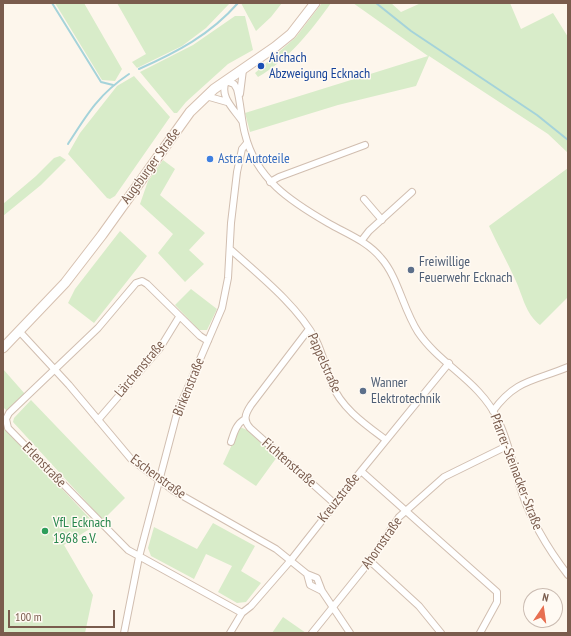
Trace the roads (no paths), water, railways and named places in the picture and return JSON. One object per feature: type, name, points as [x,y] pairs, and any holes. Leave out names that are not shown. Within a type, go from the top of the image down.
[{"type":"main road","name":"Augsburger Straße","points":[[3,348],[20,332],[65,283],[102,235],[190,112],[206,96],[291,34],[315,3]]},
{"type":"street","name":"Pfarrer-Steinacker-Straße","points":[[243,70],[240,98],[242,121],[255,162],[270,182],[286,197],[302,208],[362,240],[374,250],[388,268],[406,312],[419,334],[478,391],[493,411],[498,420],[526,504],[537,528],[568,575]]},
{"type":"street","name":"Pfarrer-Steinacker-Straße","points":[[226,81],[234,84],[240,98]]},
{"type":"street","points":[[226,81],[224,91],[228,103]]},
{"type":"street","points":[[206,96],[228,103]]},
{"type":"street","name":"Pfarrer-Steinacker-Straße","points":[[228,103],[242,121]]},
{"type":"street","name":"Birkenstraße","points":[[124,633],[139,557],[177,413],[222,308],[228,278],[237,172],[242,149],[248,143]]},
{"type":"street","points":[[270,182],[279,177],[365,145]]},
{"type":"street","points":[[362,240],[369,231],[412,192]]},
{"type":"street","points":[[364,199],[382,220]]},
{"type":"street","name":"Pappelstraße","points":[[230,249],[285,301],[309,329],[316,340],[332,385],[339,398],[350,410],[386,440]]},
{"type":"street","name":"Erlenstraße","points":[[208,341],[200,336],[147,284],[142,281],[136,283],[98,328],[9,413],[6,420],[8,428],[128,550],[242,612]]},
{"type":"street","name":"Lärchenstraße","points":[[98,420],[160,348],[180,317]]},
{"type":"street","points":[[231,442],[236,428],[240,422],[245,419],[245,415],[251,405],[309,329]]},
{"type":"street","name":"Eschenstraße","points":[[20,332],[55,370],[131,459],[174,491],[241,528],[291,560],[307,574],[317,578],[322,591],[350,633]]},
{"type":"street","name":"Kreuzstraße","points":[[230,633],[242,612],[251,606],[291,560],[360,471],[449,363]]},
{"type":"street","points":[[493,411],[508,392],[520,384],[568,367]]},
{"type":"street","name":"Fichtenstraße","points":[[245,419],[250,428],[335,504]]},
{"type":"street","name":"Ahornstraße","points":[[312,633],[370,561],[399,517],[444,477],[507,446]]},
{"type":"street","points":[[360,471],[497,592],[497,602],[480,633]]},
{"type":"street","points":[[370,561],[419,606],[441,633]]},
{"type":"waterway","points":[[52,3],[101,82],[113,85]]},
{"type":"waterway","points":[[139,69],[192,42],[216,24],[238,3]]},
{"type":"waterway","points":[[376,3],[411,31],[537,115],[568,140]]},
{"type":"waterway","points":[[68,144],[94,105],[109,89],[129,74]]},
{"type":"place","name":"Aichach Abzweigung Ecknach","points":[[261,66]]},
{"type":"place","name":"Astra Autoteile","points":[[210,159]]},
{"type":"place","name":"Freiwillige Feuerwehr Ecknach","points":[[411,270]]},
{"type":"place","name":"Wanner Elektrotechnik","points":[[363,391]]},
{"type":"place","name":"VfL Ecknach 1968 e.V.","points":[[45,531]]}]
